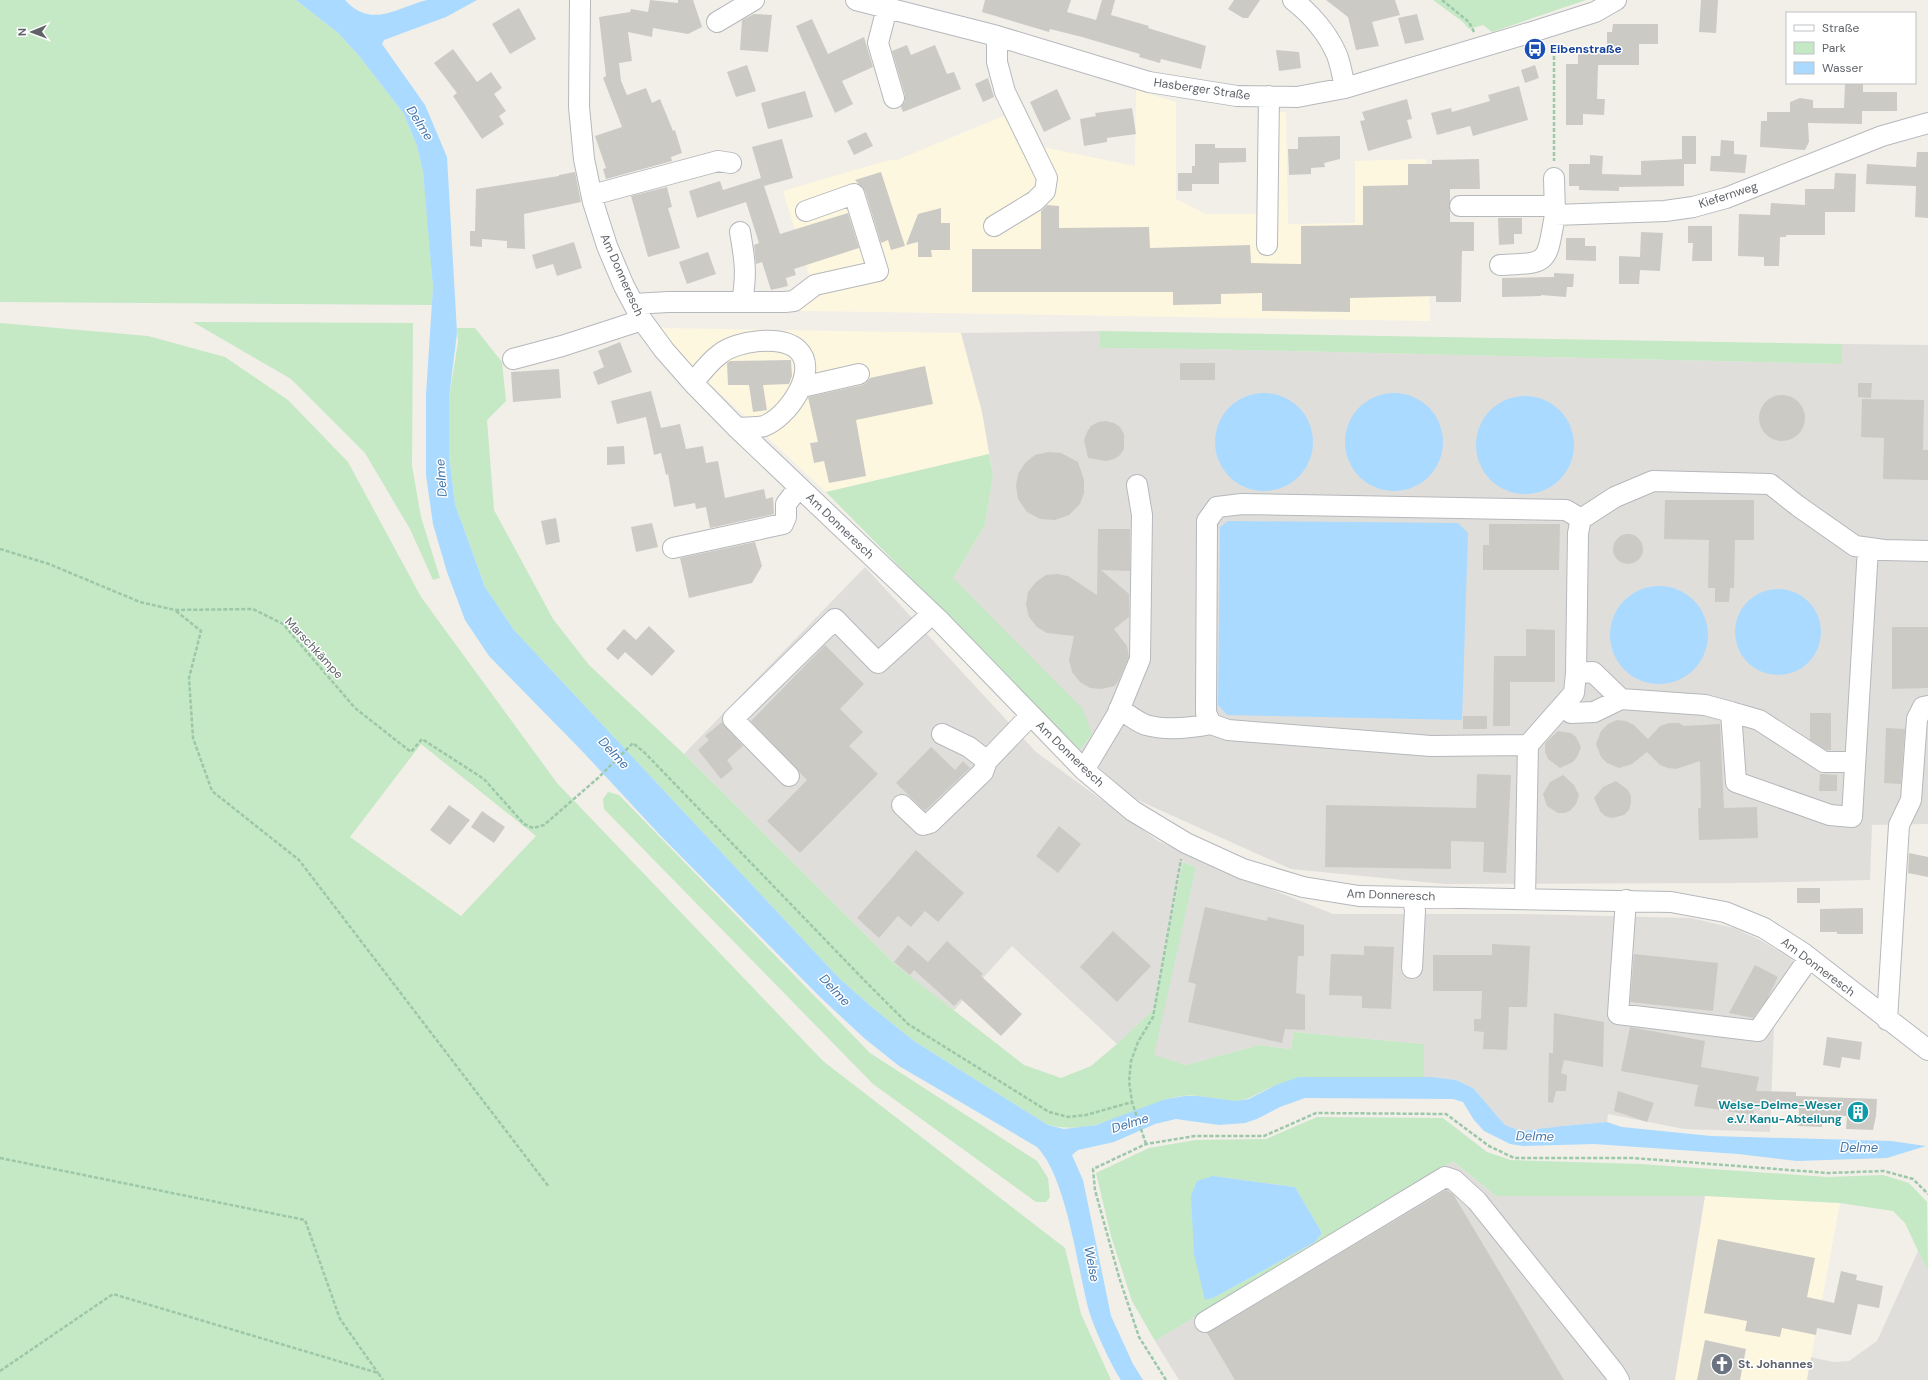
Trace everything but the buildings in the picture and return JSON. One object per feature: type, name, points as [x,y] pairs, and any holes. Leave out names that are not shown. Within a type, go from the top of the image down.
[{"type":"street","name":"Am Donneresch","points":[[580,0],[579,107],[584,159],[592,195],[607,246],[638,312],[664,350],[693,383],[737,428],[932,614],[1084,770],[1133,811],[1186,843],[1243,869],[1303,887],[1359,896],[1671,902],[1725,912],[1764,928],[1809,958],[1887,1020],[1928,1050]]},
{"type":"street","points":[[717,22],[754,0]]},
{"type":"street","name":"Hasberger Straße","points":[[856,0],[887,8],[919,8],[998,36],[1148,82],[1237,96],[1297,97],[1346,88],[1554,26],[1595,12],[1616,0]]},
{"type":"street","points":[[1293,0],[1304,9],[1325,34],[1337,56],[1346,88]]},
{"type":"street","points":[[887,8],[878,43],[894,98]]},
{"type":"street","points":[[994,226],[1035,201],[1045,190],[1047,178],[1005,92],[997,62],[998,36]]},
{"type":"street","points":[[1267,245],[1269,96]]},
{"type":"street","name":"Kiefernweg","points":[[1460,206],[1555,211],[1665,211],[1692,207],[1726,198],[1882,136],[1928,123]]},
{"type":"street","points":[[592,195],[718,161],[731,163]]},
{"type":"street","points":[[1500,265],[1530,264],[1539,262],[1544,258],[1548,249],[1555,211],[1554,178]]},
{"type":"street","points":[[513,359],[562,346],[638,312],[668,302],[794,300],[815,285],[878,271],[854,194],[806,211]]},
{"type":"street","points":[[740,232],[746,267],[746,280],[742,302]]},
{"type":"street","points":[[693,383],[706,366],[721,353],[739,344],[773,341],[798,349],[805,362],[802,387],[780,416],[764,426],[737,428]]},
{"type":"street","points":[[802,387],[859,374]]},
{"type":"street","points":[[1525,898],[1528,745],[1574,693],[1576,673],[1578,533],[1581,519],[1615,497],[1653,481],[1770,484],[1798,506],[1855,546],[1884,550],[1928,551]]},
{"type":"street","points":[[1084,770],[1119,709],[1140,659],[1142,515],[1137,485]]},
{"type":"street","points":[[673,548],[783,524],[786,517],[786,504],[799,487]]},
{"type":"street","points":[[1211,724],[1206,713],[1207,521],[1216,507],[1242,504],[1566,510],[1581,519]]},
{"type":"street","points":[[1732,712],[1736,782],[1830,815],[1852,817],[1868,548]]},
{"type":"street","points":[[789,776],[733,719],[835,619],[878,663],[932,614]]},
{"type":"street","points":[[1576,673],[1593,672],[1621,698]]},
{"type":"street","points":[[1563,705],[1571,713],[1594,712],[1621,698],[1705,705],[1759,720],[1824,762],[1855,762]]},
{"type":"street","points":[[1887,1020],[1899,825],[1919,800],[1917,719],[1923,707],[1928,706]]},
{"type":"street","points":[[1119,709],[1146,725],[1170,728],[1192,728],[1211,724],[1228,730],[1385,743],[1431,746],[1528,745]]},
{"type":"street","points":[[902,805],[923,825],[930,823],[983,772],[987,761],[1031,715]]},
{"type":"street","points":[[942,734],[969,747],[987,761]]},
{"type":"street","points":[[1412,968],[1415,911],[1413,897]]},
{"type":"street","points":[[1626,900],[1618,1014],[1758,1031],[1809,958]]},
{"type":"street","points":[[1205,1322],[1445,1177],[1454,1180],[1477,1201],[1617,1376]]},
{"type":"path","points":[[1442,0],[1447,1],[1469,22],[1482,47]]},
{"type":"path","points":[[1554,26],[1554,178]]},
{"type":"path","name":"Marschkämpe","points":[[0,550],[49,564],[140,602],[175,610],[253,609],[283,624],[355,708],[411,752],[422,739],[484,779],[524,824],[533,828],[544,825],[598,778],[633,743],[645,753],[865,982],[908,1024],[1049,1112],[1068,1117],[1086,1116],[1132,1102]]},
{"type":"path","points":[[175,610],[201,631],[189,678],[193,738],[212,791],[299,860],[549,1188]]},
{"type":"path","points":[[1146,1144],[1132,1102],[1128,1081],[1131,1061],[1138,1042],[1153,1017],[1181,862],[1186,843]]},
{"type":"path","points":[[1166,1380],[1139,1337],[1119,1277],[1095,1190],[1093,1169],[1146,1144],[1196,1136],[1264,1136],[1316,1113],[1446,1114],[1489,1146],[1514,1158],[1634,1158],[1828,1173],[1884,1171],[1912,1179],[1928,1194]]},
{"type":"path","points":[[0,1158],[305,1220],[340,1319],[383,1380]]},
{"type":"path","points":[[0,1371],[113,1294],[378,1373]]},
{"type":"shaded area","points":[[1136,90],[1176,102],[1176,199],[1206,214],[1260,214],[1258,112],[1286,112],[1288,224],[1355,223],[1355,161],[1426,159],[1430,321],[752,310],[784,299],[809,275],[783,191],[889,160],[897,160],[1023,108],[1042,147],[1135,166]]},
{"type":"shaded area","points":[[659,328],[961,333],[982,412],[989,454],[826,492],[694,369]]},
{"type":"shaded area","points":[[1100,331],[1100,348],[1202,349],[1841,364],[1842,344],[1928,345],[1928,824],[1872,825],[1870,880],[1745,883],[1444,884],[1291,869],[1133,798],[1080,750],[1092,734],[953,578],[985,525],[993,475],[982,412],[961,333]]},
{"type":"shaded area","points":[[865,567],[1036,752],[1158,841],[1226,871],[1333,914],[1519,914],[1691,918],[1734,928],[1760,940],[1787,956],[1811,975],[1774,1025],[1770,1132],[1684,1129],[1608,1114],[1607,1122],[1521,1131],[1505,1125],[1473,1088],[1456,1080],[1424,1077],[1424,1044],[1294,1032],[1291,1049],[1259,1045],[1186,1065],[1153,1055],[1196,867],[1183,862],[1153,1010],[1117,1044],[1012,946],[954,1010],[924,990],[897,966],[684,754]]},
{"type":"shaded area","points":[[1453,1161],[1496,1196],[1705,1196],[1675,1380],[1179,1380],[1155,1341]]},
{"type":"shaded area","points":[[1705,1196],[1840,1203],[1807,1380],[1675,1380]]},
{"type":"shaded area","points":[[1918,1251],[1928,1272],[1928,1380],[1807,1380],[1811,1357],[1833,1362],[1849,1361],[1877,1341]]},
{"type":"green space","points":[[0,0],[296,0],[338,33],[359,56],[404,114],[417,146],[423,172],[433,287],[432,305],[0,302]]},
{"type":"green space","points":[[1433,0],[1586,0],[1492,32],[1483,25],[1469,29],[1463,22]]},
{"type":"green space","points":[[193,322],[413,323],[412,466],[421,517],[440,578],[433,580],[410,529],[365,453],[291,379]]},
{"type":"green space","points":[[0,323],[148,336],[225,357],[288,400],[348,462],[421,597],[557,783],[823,1061],[1065,1248],[1081,1314],[1111,1380],[0,1380]],"holes":[[[421,744],[536,836],[461,916],[350,837]]]},
{"type":"green space","points":[[457,328],[475,328],[502,362],[506,401],[487,420],[494,510],[553,619],[589,665],[684,754],[897,966],[1024,1065],[1061,1078],[1091,1066],[1153,1010],[1183,862],[1196,867],[1154,1055],[1186,1065],[1259,1045],[1291,1049],[1294,1032],[1424,1044],[1424,1077],[1369,1078],[1285,1084],[1270,1088],[1247,1099],[1236,1101],[1189,1095],[1165,1100],[1100,1123],[1084,1127],[1066,1128],[1048,1125],[914,1041],[839,978],[514,630],[485,587],[455,504],[449,455],[449,398],[458,342]]},
{"type":"green space","points":[[1100,331],[1842,344],[1842,364],[1100,348]]},
{"type":"green space","points":[[989,454],[993,475],[985,525],[953,578],[1083,709],[1092,734],[1080,750],[826,492]]},
{"type":"green space","points":[[608,792],[619,795],[870,1053],[1037,1161],[1048,1178],[1050,1197],[1046,1202],[1036,1202],[873,1084],[604,809],[603,799]]},
{"type":"green space","points":[[1317,1117],[1443,1118],[1487,1152],[1511,1160],[1640,1164],[1827,1177],[1883,1175],[1909,1183],[1927,1202],[1928,1272],[1905,1223],[1893,1211],[1840,1203],[1705,1196],[1496,1196],[1453,1161],[1155,1341],[1132,1301],[1111,1236],[1096,1173],[1149,1148],[1195,1140],[1266,1139]],"holes":[[[1213,1176],[1295,1187],[1322,1233],[1315,1242],[1215,1297]]]},
{"type":"water","points":[[296,0],[345,0],[355,9],[374,15],[384,14],[427,0],[477,0],[446,17],[384,40],[382,44],[425,105],[447,157],[457,333],[449,398],[449,455],[455,504],[485,587],[514,630],[839,978],[914,1041],[1048,1125],[1064,1129],[1096,1125],[1163,1100],[1184,1096],[1198,1096],[1235,1101],[1249,1099],[1276,1085],[1299,1077],[1431,1077],[1456,1080],[1473,1088],[1505,1125],[1521,1131],[1607,1122],[1622,1127],[1711,1136],[1891,1141],[1926,1146],[1887,1158],[1797,1161],[1738,1154],[1594,1144],[1523,1146],[1510,1144],[1484,1131],[1474,1120],[1463,1102],[1453,1099],[1305,1098],[1280,1107],[1257,1119],[1245,1123],[1219,1125],[1176,1119],[1155,1124],[1114,1142],[1078,1150],[1072,1155],[1083,1180],[1111,1316],[1133,1364],[1143,1380],[1121,1380],[1103,1346],[1089,1311],[1070,1224],[1063,1201],[1056,1180],[1047,1161],[1037,1147],[899,1066],[864,1038],[820,997],[659,834],[583,752],[489,656],[465,620],[447,572],[433,524],[426,475],[426,395],[433,287],[423,172],[417,146],[404,114],[359,56],[338,33]]},
{"type":"water","points":[[1264,393],[1283,397],[1299,407],[1309,423],[1313,442],[1309,461],[1299,477],[1283,487],[1264,491],[1245,487],[1229,477],[1219,461],[1215,442],[1219,423],[1229,407],[1245,397]]},
{"type":"water","points":[[1394,393],[1413,397],[1429,407],[1439,423],[1443,442],[1439,461],[1429,477],[1413,487],[1394,491],[1375,487],[1359,477],[1349,461],[1345,442],[1349,423],[1359,407],[1375,397]]},
{"type":"water","points":[[1525,396],[1544,400],[1560,410],[1570,426],[1574,445],[1570,464],[1560,480],[1544,490],[1525,494],[1506,490],[1490,480],[1480,464],[1476,445],[1480,426],[1490,410],[1506,400]]},
{"type":"water","points":[[1228,521],[1458,523],[1468,533],[1462,720],[1227,715],[1218,705],[1220,527]]},
{"type":"water","points":[[1659,586],[1678,590],[1694,600],[1704,616],[1708,635],[1704,654],[1694,670],[1678,680],[1659,684],[1640,680],[1624,670],[1614,654],[1610,635],[1614,616],[1624,600],[1640,590]]},
{"type":"water","points":[[1778,589],[1795,592],[1809,601],[1818,615],[1821,632],[1818,649],[1809,663],[1795,672],[1778,675],[1761,672],[1747,663],[1738,649],[1735,632],[1738,615],[1747,601],[1761,592]]},
{"type":"water","points":[[1213,1176],[1295,1187],[1322,1233],[1315,1242],[1215,1297],[1205,1300],[1194,1254],[1191,1196],[1197,1181]]},
{"type":"place","name":"Eibenstraße","points":[[1535,49]]},
{"type":"place","name":"Welse-Delme-Weser e.V. Kanu-Abteilung","points":[[1858,1112]]},
{"type":"place","name":"St. Johannes","points":[[1722,1364]]},
{"type":"water label","name":"Delme","points":[[420,123]]},
{"type":"water label","name":"Delme","points":[[441,478]]},
{"type":"water label","name":"Delme","points":[[614,753]]},
{"type":"water label","name":"Delme","points":[[835,990]]},
{"type":"water label","name":"Delme","points":[[1130,1123]]},
{"type":"water label","name":"Delme","points":[[1535,1136]]},
{"type":"water label","name":"Delme","points":[[1859,1147]]},
{"type":"water label","name":"Welse","points":[[1092,1264]]}]
